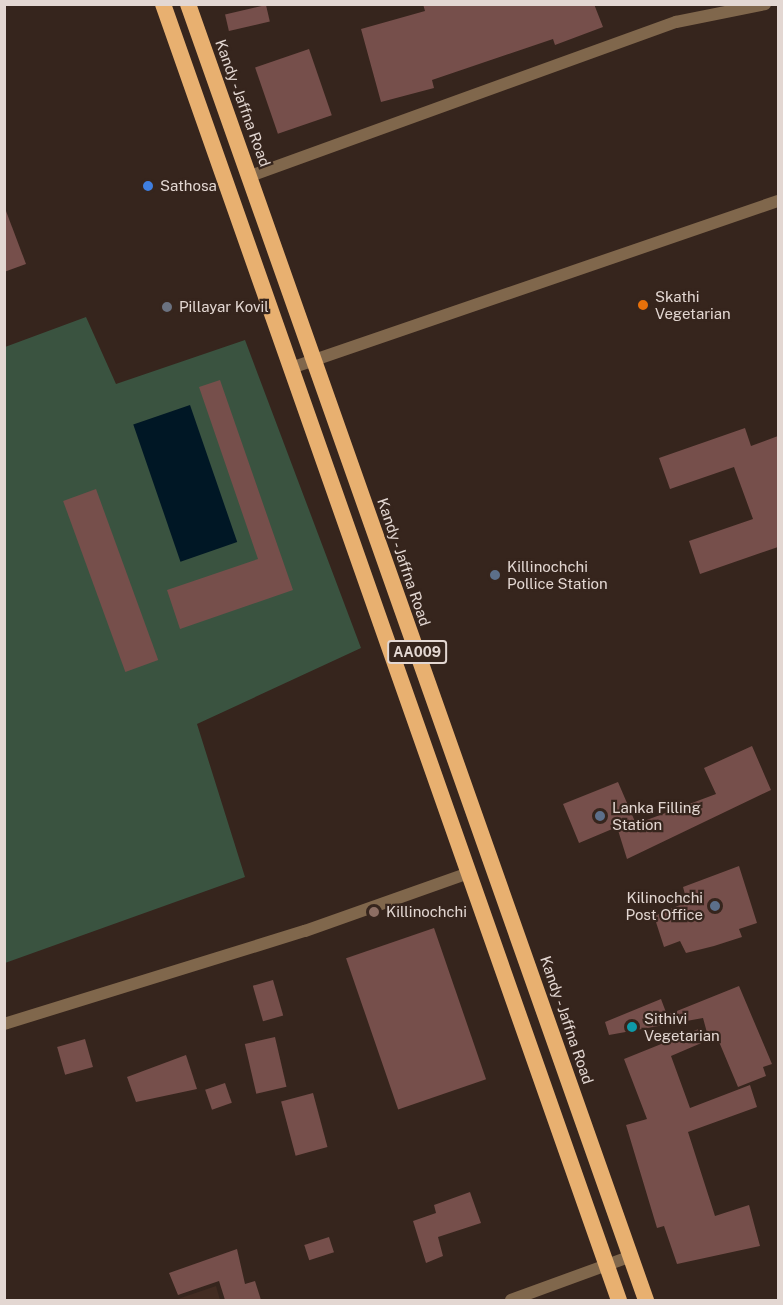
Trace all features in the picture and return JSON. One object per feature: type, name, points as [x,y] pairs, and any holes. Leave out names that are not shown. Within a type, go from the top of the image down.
[{"type":"highway","name":"AA009","points":[[163,4],[466,874],[619,1300]]},
{"type":"highway","name":"Kandy - Jaffna Road","points":[[188,4],[646,1300]]},
{"type":"street","points":[[250,176],[676,22],[765,4]]},
{"type":"street","points":[[291,368],[778,201]]},
{"type":"street","points":[[4,1024],[305,931],[466,874]]},
{"type":"street","points":[[511,1300],[631,1256]]},
{"type":"shaded area","points":[[216,1286],[220,1300],[175,1300]]},
{"type":"green space","points":[[86,317],[116,384],[245,340],[361,648],[197,724],[245,877],[5,963],[5,347]]},
{"type":"water","points":[[190,405],[237,542],[180,562],[133,425]]},
{"type":"building","points":[[423,4],[594,4],[603,27],[555,45],[553,39],[432,80],[434,88],[381,102],[361,29],[425,11]]},
{"type":"building","points":[[266,5],[270,22],[229,31],[225,14]]},
{"type":"building","points":[[309,49],[332,115],[278,134],[255,68]]},
{"type":"building","points":[[6,211],[26,264],[4,272],[4,212]]},
{"type":"building","points":[[220,380],[293,590],[180,629],[167,590],[258,559],[199,387]]},
{"type":"building","points":[[745,428],[751,446],[778,436],[778,547],[700,574],[689,541],[753,519],[734,467],[670,489],[659,458]]},
{"type":"building","points":[[96,489],[158,660],[125,672],[63,501]]},
{"type":"building","points":[[752,746],[771,790],[627,859],[617,827],[579,843],[563,804],[618,782],[636,824],[716,794],[704,768]]},
{"type":"building","name":"Kilinochchi Post Office","points":[[739,866],[757,923],[739,929],[742,937],[714,946],[686,953],[680,941],[664,947],[654,916],[687,902],[683,887]]},
{"type":"building","points":[[434,928],[486,1079],[398,1110],[346,958]]},
{"type":"building","points":[[273,980],[283,1016],[263,1021],[253,986]]},
{"type":"building","points":[[739,986],[772,1064],[763,1067],[766,1076],[738,1087],[717,1037],[709,1040],[703,1018],[609,1035],[605,1022],[661,999],[667,1015]]},
{"type":"building","points":[[701,1028],[706,1041],[671,1056],[690,1108],[750,1085],[757,1107],[688,1132],[715,1216],[749,1205],[760,1246],[677,1264],[664,1226],[657,1228],[626,1125],[647,1119],[624,1059]]},
{"type":"building","points":[[275,1037],[286,1087],[256,1094],[245,1044]]},
{"type":"building","points":[[85,1039],[93,1067],[65,1075],[57,1047]]},
{"type":"building","points":[[186,1055],[197,1089],[136,1102],[127,1077]]},
{"type":"building","points":[[225,1083],[232,1103],[212,1110],[205,1090]]},
{"type":"building","points":[[313,1093],[327,1147],[296,1156],[281,1102]]},
{"type":"building","points":[[470,1192],[481,1223],[438,1237],[443,1256],[426,1263],[413,1221],[436,1213],[434,1205]]},
{"type":"building","points":[[329,1237],[334,1252],[309,1260],[304,1245]]},
{"type":"building","points":[[237,1249],[245,1284],[255,1281],[261,1300],[225,1300],[219,1281],[178,1295],[169,1273]]},
{"type":"place","name":"Sathosa","points":[[148,186]]},
{"type":"place","name":"Skathi Vegetarian","points":[[643,305]]},
{"type":"place","name":"Pillayar Kovil","points":[[167,307]]},
{"type":"place","name":"Killinochchi Pollice Station","points":[[495,575]]},
{"type":"place","name":"Lanka Filling Station","points":[[600,816]]},
{"type":"place","name":"Kilinochchi Post Office","points":[[715,906]]},
{"type":"place","name":"Killinochchi","points":[[374,912]]},
{"type":"place","name":"Sithivi Vegetarian","points":[[632,1027]]}]
